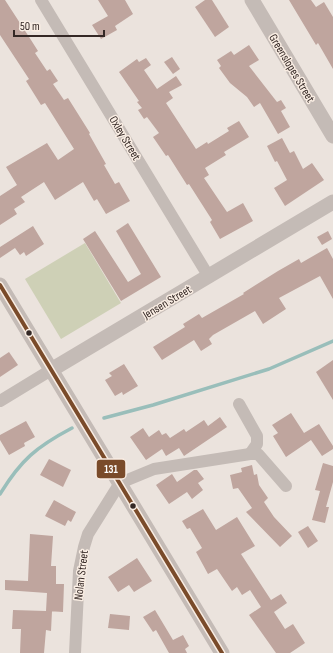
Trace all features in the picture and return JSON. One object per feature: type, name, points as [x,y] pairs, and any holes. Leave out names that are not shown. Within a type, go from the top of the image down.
[{"type":"street","name":"Oxley Street","points":[[41,0],[209,276]]},
{"type":"street","name":"Greenslopes Street","points":[[252,0],[333,136]]},
{"type":"street","name":"Jensen Street","points":[[0,401],[333,202]]},
{"type":"street","points":[[0,285],[222,653]]},
{"type":"street","points":[[239,404],[257,436],[257,444],[250,454]]},
{"type":"street","points":[[120,483],[154,469],[258,454],[286,486]]},
{"type":"street","name":"Nolan Street","points":[[74,653],[79,571],[84,547],[91,528],[120,483]]},
{"type":"green space","points":[[85,243],[121,303],[61,339],[25,279]]},
{"type":"building","points":[[0,0],[5,0],[38,51],[35,53],[47,71],[50,69],[58,81],[53,84],[64,100],[68,98],[90,133],[89,134],[106,164],[104,165],[115,184],[119,182],[130,201],[106,214],[97,199],[94,201],[83,182],[55,200],[44,182],[21,197],[25,202],[14,209],[17,214],[0,225],[0,196],[17,185],[6,167],[47,143],[58,160],[74,149],[45,103],[41,105],[26,81],[29,79],[0,35]]},
{"type":"building","points":[[98,0],[125,0],[133,14],[115,26],[117,30],[101,39],[92,25],[108,16]]},
{"type":"building","points":[[205,0],[212,0],[229,27],[215,37],[195,7]]},
{"type":"building","points":[[289,0],[311,0],[316,7],[324,2],[333,17],[333,69],[318,43],[316,45]]},
{"type":"building","points":[[249,45],[259,60],[249,66],[277,102],[281,100],[286,108],[281,111],[290,127],[278,134],[260,103],[254,107],[247,97],[230,83],[219,68],[221,66],[217,60],[231,51],[234,55]]},
{"type":"building","points":[[172,57],[180,69],[173,74],[164,62]]},
{"type":"building","points":[[146,58],[151,65],[144,70],[157,89],[176,76],[182,85],[169,92],[173,98],[166,103],[196,149],[207,142],[208,144],[229,131],[227,128],[239,121],[249,137],[224,152],[226,155],[205,168],[209,175],[204,178],[227,212],[243,203],[253,221],[220,239],[210,222],[212,220],[189,184],[187,185],[168,155],[166,156],[153,137],[159,133],[147,117],[144,119],[138,110],[142,108],[137,102],[139,101],[119,72],[137,59],[139,62]]},
{"type":"building","points":[[282,138],[290,153],[294,151],[303,169],[312,163],[324,180],[285,206],[274,188],[287,180],[277,161],[275,162],[267,146]]},
{"type":"building","points":[[128,223],[161,277],[121,301],[83,239],[95,231],[128,282],[141,274],[116,231]]},
{"type":"building","points":[[33,226],[44,244],[26,256],[24,252],[20,255],[15,248],[0,258],[0,247]]},
{"type":"building","points":[[328,231],[332,239],[322,245],[317,237]]},
{"type":"building","points":[[327,248],[333,259],[333,299],[320,276],[279,298],[286,309],[263,324],[255,311],[213,335],[209,339],[212,344],[201,351],[194,340],[162,360],[153,347],[185,327],[183,324],[199,314],[202,318],[244,294],[243,293],[299,259],[301,263]]},
{"type":"building","points":[[9,352],[18,365],[0,377],[0,358]]},
{"type":"building","points":[[333,360],[333,400],[316,372]]},
{"type":"building","points":[[124,364],[138,386],[123,395],[122,392],[115,396],[105,380],[112,376],[109,373]]},
{"type":"building","points":[[291,413],[304,433],[319,424],[333,446],[333,449],[322,456],[311,440],[286,457],[273,436],[278,433],[272,425]]},
{"type":"building","points":[[220,417],[227,427],[184,456],[179,448],[166,456],[162,449],[146,460],[130,437],[143,428],[149,437],[159,430],[162,435],[166,433],[170,438],[184,429],[186,432],[204,420],[208,426]]},
{"type":"building","points":[[26,421],[35,437],[24,443],[25,446],[9,455],[0,440],[0,435]]},
{"type":"building","points":[[49,459],[71,470],[63,487],[40,475]]},
{"type":"building","points":[[323,463],[333,466],[333,482],[326,507],[329,507],[325,523],[312,520],[320,491],[315,490]]},
{"type":"building","points":[[252,465],[254,475],[257,474],[259,485],[268,498],[264,502],[274,517],[292,536],[280,547],[246,512],[252,508],[238,488],[233,489],[230,475],[242,472],[241,468]]},
{"type":"building","points":[[194,470],[197,470],[204,479],[198,483],[203,490],[192,499],[187,492],[169,504],[156,485],[172,474],[177,482]]},
{"type":"building","points":[[54,500],[76,512],[71,522],[68,520],[65,526],[45,516]]},
{"type":"building","points":[[203,509],[216,530],[237,517],[255,546],[241,554],[271,600],[281,594],[287,603],[274,612],[285,629],[293,624],[305,643],[290,653],[276,653],[249,615],[261,607],[250,590],[242,595],[237,587],[232,591],[217,569],[208,574],[196,552],[202,548],[190,528],[187,529],[182,521]]},
{"type":"building","points":[[308,526],[318,541],[308,548],[298,532]]},
{"type":"building","points":[[30,534],[53,536],[51,566],[56,566],[56,584],[64,584],[63,612],[52,611],[51,631],[46,630],[44,653],[20,653],[21,629],[12,629],[13,610],[46,611],[47,593],[5,590],[5,580],[28,581]]},
{"type":"building","points":[[137,558],[152,581],[134,592],[129,585],[118,592],[108,577]]},
{"type":"building","points":[[155,610],[173,640],[183,635],[189,646],[185,649],[187,653],[169,653],[156,630],[153,632],[143,617]]},
{"type":"building","points":[[110,614],[130,616],[129,630],[108,628]]},
{"type":"waterway","points":[[104,418],[153,405],[269,369],[333,341]]},
{"type":"waterway","points":[[0,494],[15,472],[30,455],[72,428]]},
{"type":"transit line","name":"131","points":[[0,285],[222,653]]}]
